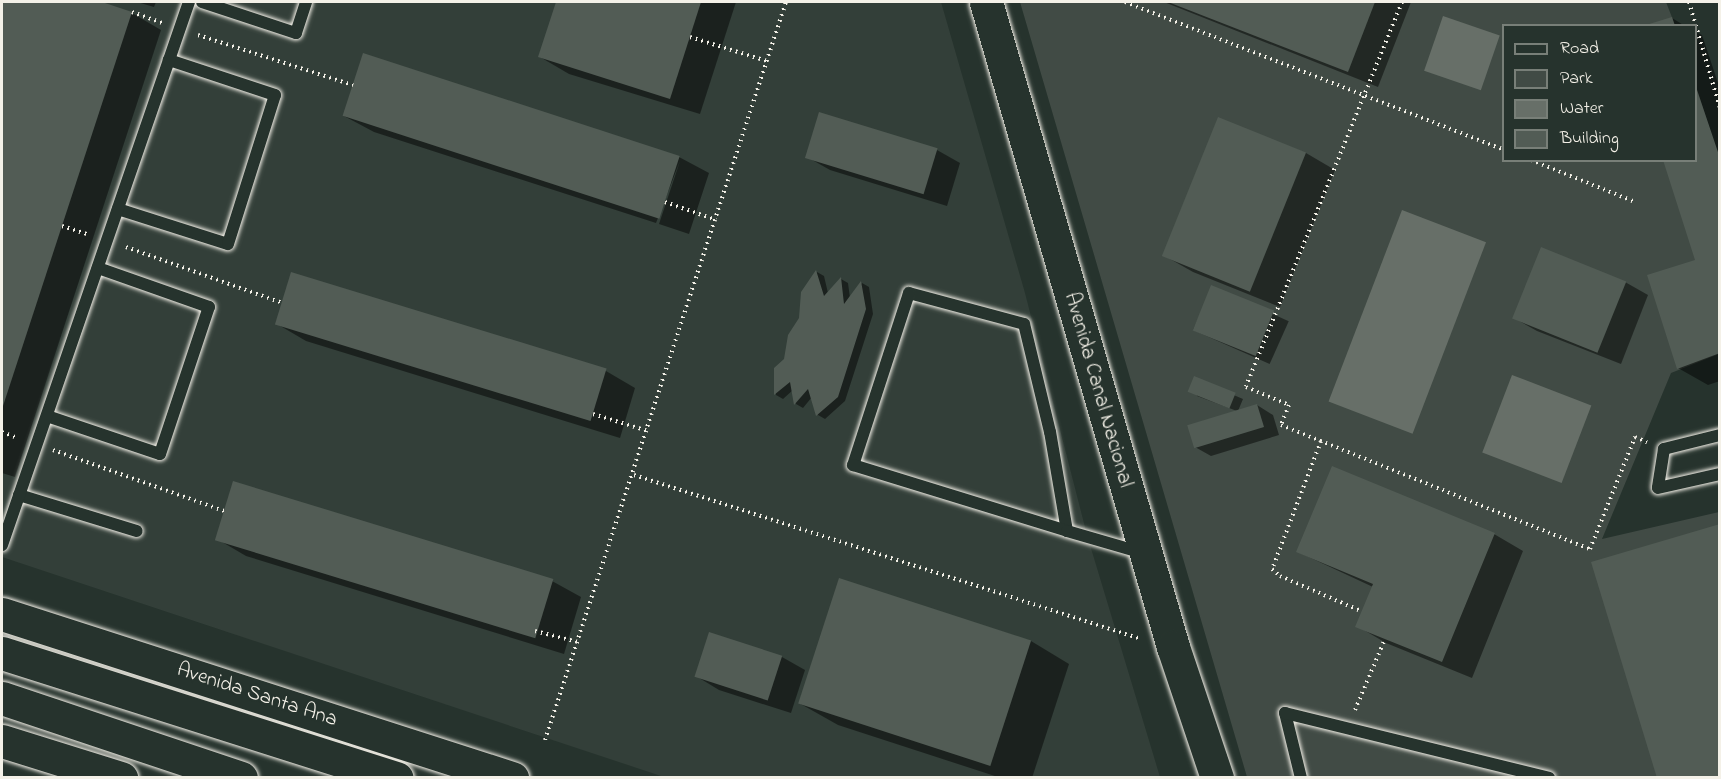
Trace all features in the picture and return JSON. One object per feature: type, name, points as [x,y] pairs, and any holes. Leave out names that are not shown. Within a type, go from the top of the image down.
[{"type":"street","name":"Avenida Canal Nacional","points":[[986,2],[1173,647],[1216,777]]},
{"type":"street","name":"Avenida Santa Ana","points":[[2,614],[512,777]]},
{"type":"street","name":"Avenida Santa Ana","points":[[2,653],[318,755],[397,777]]},
{"type":"street","points":[[2,698],[241,777]]},
{"type":"street","points":[[2,741],[121,777]]},
{"type":"lane","points":[[2,545],[189,2]]},
{"type":"lane","points":[[202,2],[296,33],[306,2]]},
{"type":"lane","points":[[118,209],[228,244],[275,94],[169,60]]},
{"type":"lane","points":[[47,416],[160,454],[209,307],[98,268]]},
{"type":"lane","points":[[1067,531],[1050,432],[1024,324],[909,293],[853,465],[1067,531],[1146,554]]},
{"type":"lane","points":[[1719,435],[1664,449],[1658,488],[1719,474]]},
{"type":"lane","points":[[19,495],[137,531]]},
{"type":"lane","points":[[1301,777],[1285,713],[1549,777]]},
{"type":"path","points":[[545,741],[634,476],[786,2]]},
{"type":"path","points":[[1125,2],[1502,150]]},
{"type":"path","points":[[1402,2],[1246,387],[1289,405],[1281,425],[1590,549],[1635,437],[1664,449]]},
{"type":"path","points":[[1689,2],[1695,24]]},
{"type":"path","points":[[132,12],[352,85]]},
{"type":"path","points":[[1697,30],[1719,108]]},
{"type":"path","points":[[690,37],[767,61]]},
{"type":"path","points":[[1535,162],[1633,201]]},
{"type":"path","points":[[665,202],[716,220]]},
{"type":"path","points":[[62,226],[282,303]]},
{"type":"path","points":[[593,414],[648,431]]},
{"type":"path","points":[[2,432],[224,511]]},
{"type":"path","points":[[1321,441],[1272,570],[1280,576],[1361,611]]},
{"type":"path","points":[[634,476],[1173,647]]},
{"type":"path","points":[[535,631],[578,642]]},
{"type":"path","points":[[1348,728],[1384,639]]},
{"type":"shaded area","points":[[2,2],[941,2],[1025,293],[1087,535],[1160,777],[664,777],[2,557]]},
{"type":"green space","points":[[1020,2],[1666,2],[1675,24],[1502,24],[1502,162],[1697,162],[1697,89],[1719,158],[1719,354],[1671,373],[1602,539],[1719,512],[1719,777],[1247,777]]},
{"type":"water","points":[[1443,16],[1500,36],[1481,90],[1424,71]]},
{"type":"water","points":[[1402,210],[1486,242],[1413,434],[1329,401]]},
{"type":"water","points":[[1512,375],[1591,405],[1562,483],[1482,452]]},
{"type":"building","points":[[2,2],[102,2],[132,12],[2,409]]},
{"type":"building","points":[[556,2],[701,2],[670,99],[538,57]]},
{"type":"building","points":[[1168,2],[1375,2],[1348,72]]},
{"type":"building","points":[[1672,17],[1674,24],[1649,24]]},
{"type":"building","points":[[363,53],[680,156],[659,219],[343,116]]},
{"type":"building","points":[[1697,90],[1720,158],[1720,353],[1677,369],[1647,275],[1695,260],[1664,162],[1697,162]]},
{"type":"building","points":[[819,112],[938,148],[924,194],[805,158]]},
{"type":"building","points":[[1218,117],[1306,153],[1250,292],[1162,256]]},
{"type":"building","points":[[1541,247],[1626,281],[1597,353],[1512,318]]},
{"type":"building","points":[[816,270],[824,296],[841,277],[844,304],[861,281],[866,309],[838,397],[816,416],[808,389],[794,405],[790,382],[774,395],[774,368],[784,359],[788,335],[799,318],[801,292]]},
{"type":"building","points":[[291,272],[607,368],[591,421],[275,325]]},
{"type":"building","points":[[1211,285],[1274,310],[1256,356],[1193,330]]},
{"type":"building","points":[[1194,376],[1236,393],[1229,409],[1188,392]]},
{"type":"building","points":[[1257,404],[1264,427],[1194,448],[1187,425]]},
{"type":"building","points":[[1332,466],[1495,533],[1442,662],[1355,627],[1373,584],[1296,552]]},
{"type":"building","points":[[233,481],[553,579],[535,638],[215,540]]},
{"type":"building","points":[[1720,524],[1720,778],[1657,778],[1591,562]]},
{"type":"building","points":[[839,578],[1031,640],[990,766],[798,704]]},
{"type":"building","points":[[709,632],[782,656],[768,700],[694,677]]}]
